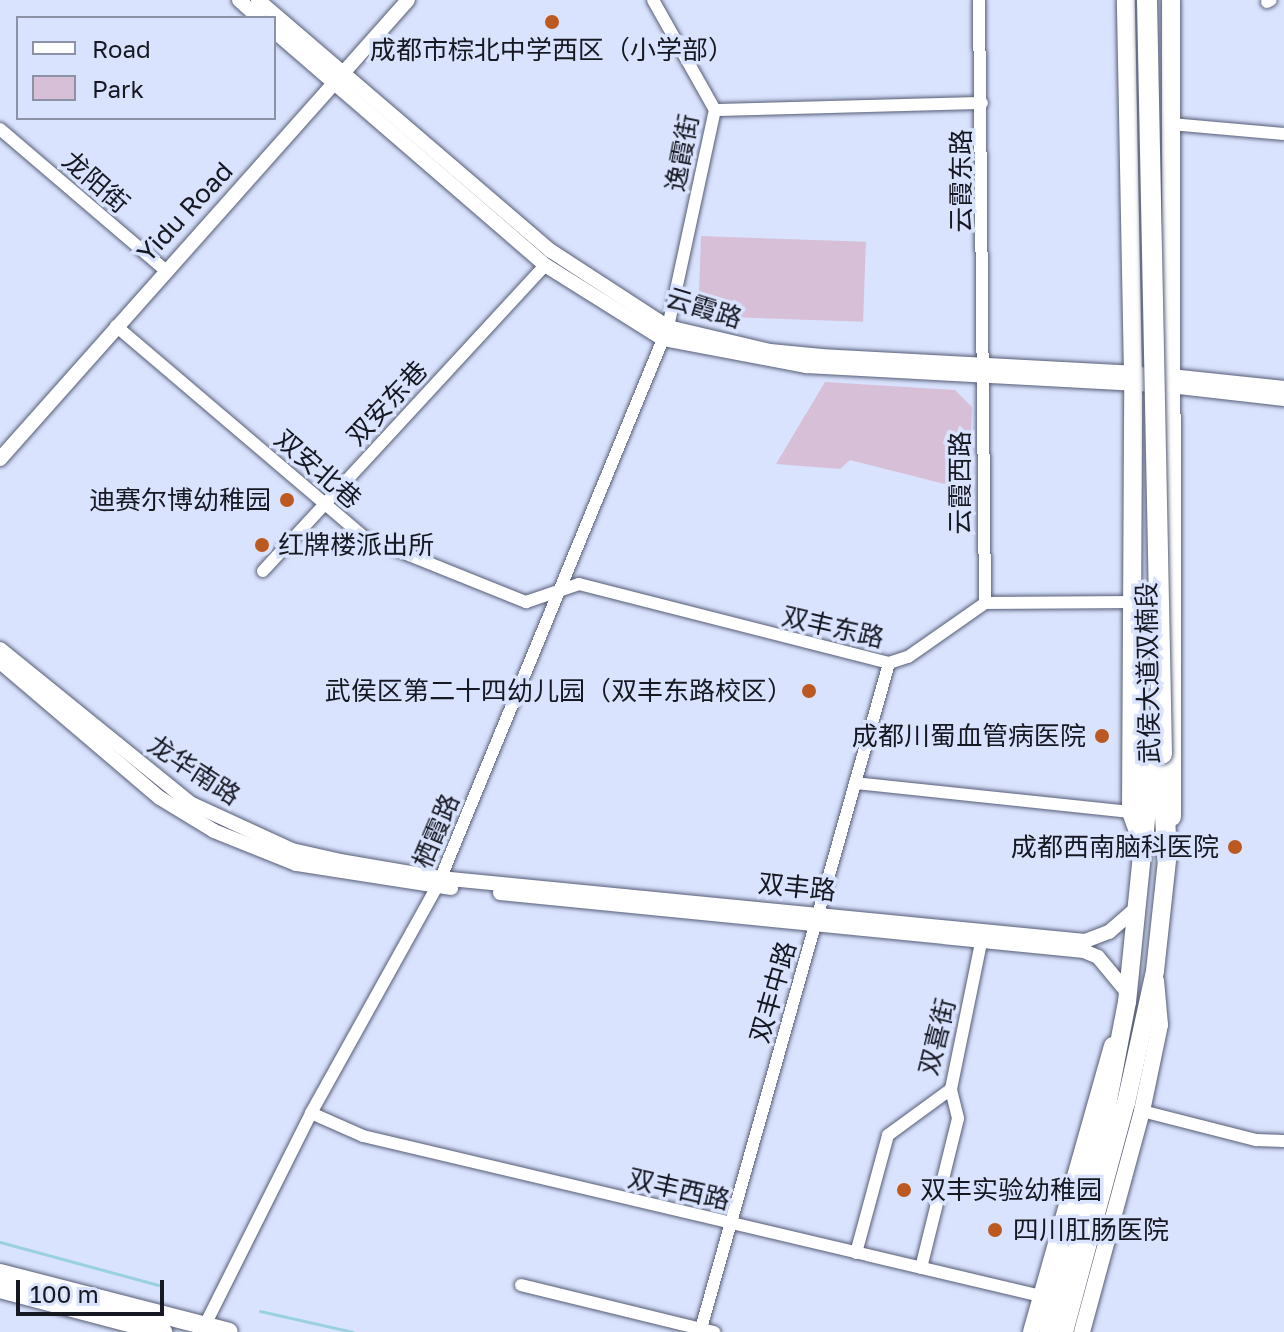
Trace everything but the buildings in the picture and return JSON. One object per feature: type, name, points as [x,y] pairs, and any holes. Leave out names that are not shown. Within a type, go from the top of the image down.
[{"type":"highway","points":[[1135,0],[1156,754],[1167,855]]},
{"type":"highway","points":[[1143,845],[1156,754],[1147,0]]},
{"type":"main road","name":"武侯大道双楠段","points":[[1048,1332],[1105,1116],[1127,997],[1143,845],[1131,812],[1133,378],[1126,0]]},
{"type":"main road","name":"武侯大道双楠段","points":[[1064,1332],[1134,1107],[1155,971],[1175,783],[1170,381],[1171,0]]},
{"type":"main road","points":[[1031,1332],[1091,1108],[1127,997]]},
{"type":"main road","points":[[1082,1332],[1134,1107]]},
{"type":"main road","points":[[0,1273],[203,1329],[229,1332]]},
{"type":"main road","points":[[0,1289],[163,1332]]},
{"type":"street","points":[[239,0],[257,16]]},
{"type":"street","points":[[258,0],[275,16]]},
{"type":"street","name":"Yidu Road","points":[[0,459],[164,269],[341,79],[408,0]]},
{"type":"street","name":"逸霞街","points":[[653,0],[715,110],[666,333]]},
{"type":"street","name":"云霞东路","points":[[979,0],[984,368]]},
{"type":"street","points":[[276,17],[545,265],[666,333]]},
{"type":"street","points":[[276,32],[341,79]]},
{"type":"street","name":"云霞路","points":[[341,79],[551,251],[666,333],[770,351],[1170,381]]},
{"type":"street","points":[[715,110],[982,103]]},
{"type":"street","points":[[1171,124],[1284,134]]},
{"type":"street","name":"龙阳街","points":[[0,129],[164,269]]},
{"type":"street","name":"双安东巷","points":[[263,571],[545,265]]},
{"type":"street","name":"双安北巷","points":[[116,326],[378,546],[526,602],[563,590]]},
{"type":"street","name":"栖霞路","points":[[203,1329],[311,1113],[439,882],[563,590],[666,333]]},
{"type":"street","name":"云霞西路","points":[[984,368],[985,603]]},
{"type":"street","points":[[1170,381],[1284,388]]},
{"type":"street","points":[[1170,381],[1284,399]]},
{"type":"street","name":"双丰东路","points":[[563,590],[579,584],[889,663],[908,657],[985,603]]},
{"type":"street","points":[[985,603],[1131,602]]},
{"type":"street","name":"龙华南路","points":[[0,649],[154,777],[229,823],[292,850],[439,882]]},
{"type":"street","name":"龙华南路","points":[[0,662],[160,798],[214,831],[296,864],[439,882]]},
{"type":"street","name":"双丰中路","points":[[705,1331],[730,1224],[889,663]]},
{"type":"street","points":[[855,783],[1131,812]]},
{"type":"street","name":"双丰路","points":[[439,882],[817,919],[1085,941],[1109,932],[1138,907]]},
{"type":"street","name":"双丰路","points":[[817,919],[981,943],[1084,951],[1098,957],[1127,997]]},
{"type":"street","name":"双喜街","points":[[856,1253],[888,1135],[951,1089],[981,943]]},
{"type":"street","points":[[921,1268],[958,1118],[951,1089]]},
{"type":"street","points":[[1134,1107],[1256,1140],[1284,1141]]},
{"type":"street","name":"双丰西路","points":[[311,1113],[363,1136],[1041,1296]]},
{"type":"street","points":[[521,1285],[705,1331]]},
{"type":"green space","points":[[701,236],[866,242],[863,322],[698,316]]},
{"type":"green space","points":[[825,382],[955,390],[972,407],[968,490],[850,460],[840,469],[776,464]]},
{"type":"waterway","points":[[0,1242],[158,1285]]},
{"type":"waterway","points":[[260,1311],[353,1332]]},
{"type":"place","name":"成都市棕北中学西区（小学部）","points":[[552,22]]},
{"type":"place","name":"迪赛尔博幼稚园","points":[[287,500]]},
{"type":"place","name":"红牌楼派出所","points":[[262,545]]},
{"type":"place","name":"武侯区第二十四幼儿园（双丰东路校区）","points":[[809,691]]},
{"type":"place","name":"成都川蜀血管病医院","points":[[1102,736]]},
{"type":"place","name":"成都西南脑科医院","points":[[1235,847]]},
{"type":"place","name":"双丰实验幼稚园","points":[[904,1190]]},
{"type":"place","name":"四川肛肠医院","points":[[995,1230]]}]
